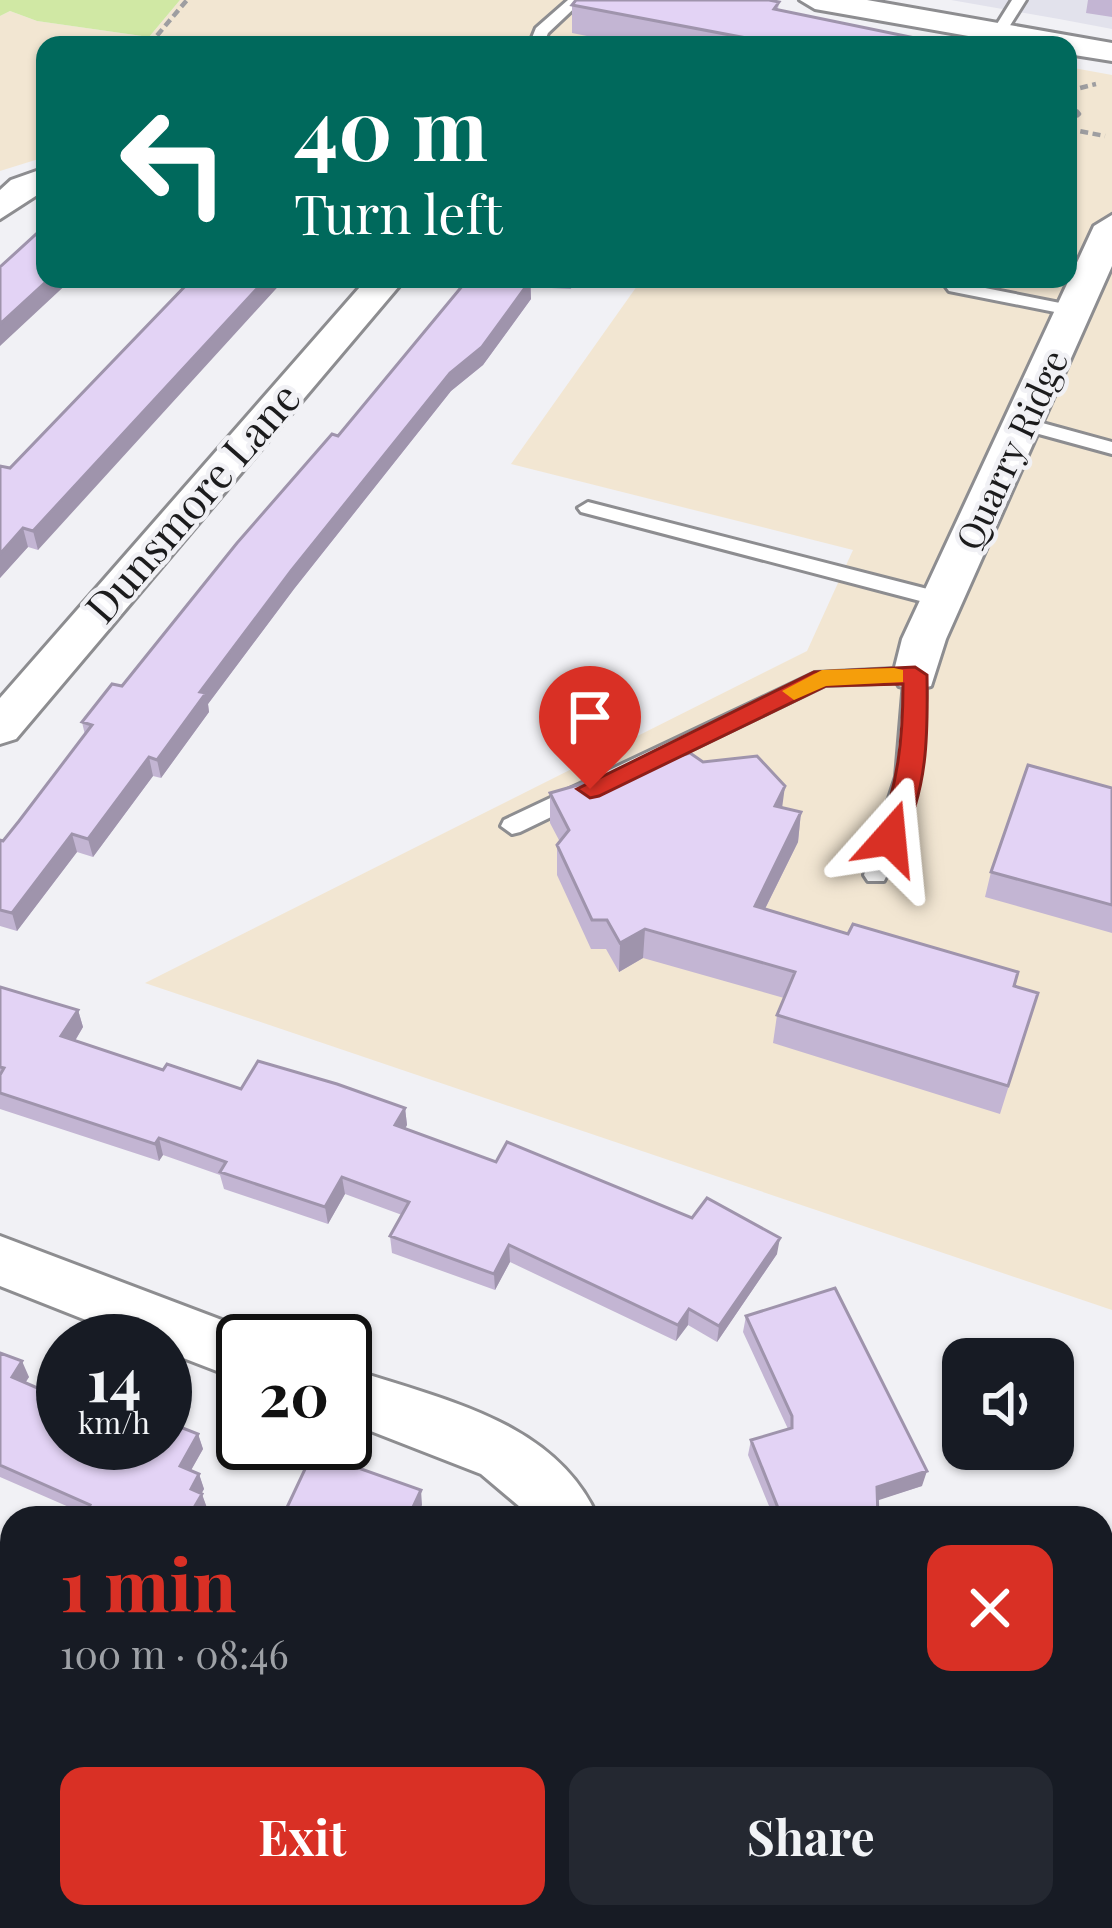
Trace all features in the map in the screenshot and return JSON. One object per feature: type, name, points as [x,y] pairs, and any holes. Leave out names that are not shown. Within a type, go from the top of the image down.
[{"type":"street","points":[[815,0],[1022,36]]},
{"type":"street","points":[[1077,46],[1112,52]]},
{"type":"street","points":[[0,209],[36,182]]},
{"type":"street","name":"Quarry Ridge","points":[[915,675],[943,600],[1112,226]]},
{"type":"street","name":"Dunsmore Lane","points":[[0,728],[379,288]]},
{"type":"street","points":[[0,1261],[216,1345]]},
{"type":"street","points":[[372,1404],[514,1459],[542,1479],[559,1506]]},
{"type":"lane","points":[[999,32],[1018,0]]},
{"type":"lane","points":[[539,36],[565,11],[587,15]]},
{"type":"lane","points":[[960,288],[1075,311]]},
{"type":"lane","points":[[1024,424],[1112,448]]},
{"type":"lane","points":[[588,508],[943,600]]},
{"type":"lane","points":[[512,826],[822,678],[915,675],[916,745],[905,801],[876,875]]},
{"type":"path","points":[[157,36],[187,0]]},
{"type":"path","points":[[1077,89],[1112,81]]},
{"type":"path","points":[[1077,128],[1105,136]]},
{"type":"shaded area","points":[[180,0],[709,0],[901,36],[150,36]]},
{"type":"shaded area","points":[[951,0],[1112,0],[1112,29],[1059,19]]},
{"type":"shaded area","points":[[10,11],[37,21],[142,36],[36,36],[36,160],[0,171],[0,16]]},
{"type":"shaded area","points":[[1077,69],[1112,75],[1112,1310],[145,983],[807,651],[853,550],[511,464],[636,288],[1077,288]]},
{"type":"green space","points":[[0,0],[180,0],[150,36],[37,21],[10,11],[0,16]]},
{"type":"building","points":[[576,0],[769,0],[779,2],[774,9],[905,36],[736,36],[572,5]]},
{"type":"building","points":[[36,234],[39,288],[0,324],[0,267]]},
{"type":"building","points":[[183,288],[258,288],[33,531],[23,528],[0,554],[0,466],[10,468]]},
{"type":"building","points":[[461,288],[525,288],[482,347],[450,373],[291,571],[200,692],[206,693],[157,760],[149,757],[88,839],[72,834],[12,913],[0,910],[0,840],[92,725],[82,722],[112,684],[122,686],[332,434],[338,436]]},
{"type":"building","points":[[690,753],[703,762],[757,756],[785,786],[775,806],[801,812],[755,906],[848,934],[853,924],[1018,972],[1014,986],[1038,993],[1008,1086],[777,1015],[795,972],[645,929],[620,943],[607,920],[592,920],[557,845],[569,830],[550,793]]},
{"type":"building","points":[[1028,765],[1112,788],[1112,905],[991,872]]},
{"type":"building","points":[[0,987],[78,1010],[61,1036],[163,1070],[167,1064],[241,1089],[258,1061],[405,1108],[395,1125],[496,1162],[507,1142],[692,1218],[707,1198],[780,1238],[719,1326],[689,1309],[678,1325],[509,1245],[494,1274],[390,1236],[409,1202],[342,1177],[325,1207],[220,1172],[226,1162],[159,1138],[155,1144],[0,1093],[4,1068],[0,1067]]},
{"type":"building","points":[[835,1288],[927,1471],[877,1487],[878,1506],[777,1506],[751,1440],[792,1428],[792,1416],[746,1316]]},
{"type":"building","points":[[0,1353],[22,1361],[12,1377],[36,1387],[36,1470],[190,1470],[199,1474],[191,1489],[202,1494],[195,1506],[90,1505],[0,1465]]},
{"type":"building","points":[[305,1470],[364,1470],[421,1490],[414,1506],[288,1506]]},
{"type":"slow traffic","points":[[794,691],[822,678],[894,676]]},
{"type":"route","points":[[590,789],[822,678],[915,675],[916,745],[905,801],[890,838]]}]
